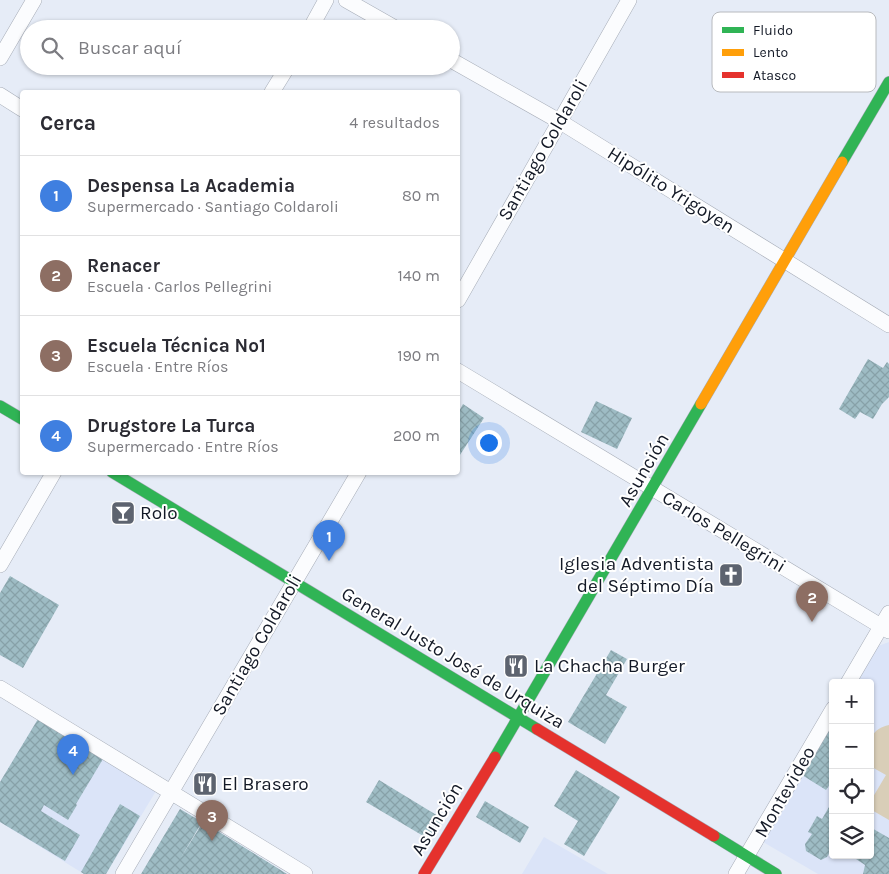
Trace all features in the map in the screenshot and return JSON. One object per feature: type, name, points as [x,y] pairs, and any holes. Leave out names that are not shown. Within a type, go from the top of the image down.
[{"type":"street","points":[[22,20],[34,0]]},
{"type":"street","points":[[315,20],[326,0]]},
{"type":"street","points":[[346,0],[381,20]]},
{"type":"street","name":"Santiago Coldaroli","points":[[460,296],[629,0]]},
{"type":"street","points":[[0,58],[20,24]]},
{"type":"street","name":"Hipólito Yrigoyen","points":[[460,65],[559,121],[889,324]]},
{"type":"street","points":[[273,90],[282,75]]},
{"type":"street","name":"Asunción","points":[[424,874],[519,718],[889,82]]},
{"type":"street","points":[[0,95],[20,107]]},
{"type":"street","name":"Carlos Pellegrini","points":[[460,372],[885,629]]},
{"type":"street","points":[[0,406],[20,418]]},
{"type":"street","points":[[0,565],[52,475]]},
{"type":"street","name":"General Justo José de Urquiza","points":[[117,475],[776,874]]},
{"type":"street","name":"Santiago Coldaroli","points":[[123,874],[356,475]]},
{"type":"street","points":[[851,679],[885,629],[889,613]]},
{"type":"street","points":[[0,688],[305,874]]},
{"type":"street","name":"Montevideo","points":[[736,874],[829,716]]},
{"type":"shaded area","points":[[889,642],[889,874],[818,874],[763,842],[829,731],[829,859],[874,859],[874,679],[859,679],[878,646]]},
{"type":"shaded area","points":[[38,719],[156,791],[106,874],[84,874],[0,822],[0,782]]},
{"type":"shaded area","points":[[889,725],[889,820],[874,811],[874,795],[886,775],[874,768],[874,734],[882,727]]},
{"type":"shaded area","points":[[544,837],[608,874],[522,874]]},
{"type":"building","points":[[868,359],[883,368],[887,362],[889,364],[889,397],[882,404],[873,419],[860,412],[855,419],[839,409]]},
{"type":"building","points":[[596,401],[632,418],[617,449],[581,432]]},
{"type":"building","points":[[463,404],[484,418],[460,455],[460,409]]},
{"type":"building","points":[[10,576],[59,605],[23,668],[0,655],[0,593]]},
{"type":"building","points":[[611,650],[627,659],[606,695],[627,707],[605,744],[568,722]]},
{"type":"building","points":[[38,719],[103,759],[68,820],[44,805],[41,811],[80,835],[65,861],[0,822],[0,782]]},
{"type":"building","points":[[829,731],[829,786],[826,790],[802,775]]},
{"type":"building","points":[[576,770],[620,797],[584,856],[564,844],[578,821],[554,806]]},
{"type":"building","points":[[379,780],[443,819],[430,840],[366,802]]},
{"type":"building","points":[[485,801],[529,827],[520,843],[476,817]]},
{"type":"building","points":[[120,804],[140,816],[106,874],[84,874],[81,872]]},
{"type":"building","points":[[829,807],[829,854],[821,860],[806,851],[805,844],[812,834],[808,832],[817,816],[822,819]]},
{"type":"building","points":[[180,809],[202,822],[180,859],[203,822],[287,874],[141,874]]},
{"type":"building","points":[[874,829],[889,838],[889,874],[863,874],[865,865],[856,859],[874,859]]},
{"type":"traffic: fast","points":[[842,162],[889,82]]},
{"type":"traffic: fast","points":[[495,757],[701,404]]},
{"type":"traffic: fast","points":[[0,406],[20,418]]},
{"type":"traffic: fast","points":[[117,475],[537,729]]},
{"type":"traffic: fast","points":[[714,836],[776,874]]},
{"type":"traffic: slow","points":[[701,404],[842,162]]},
{"type":"traffic: jam","points":[[537,729],[714,836]]},
{"type":"traffic: jam","points":[[424,874],[495,757]]},
{"type":"place","name":"Rolo","points":[[123,513]]},
{"type":"place","name":"Despensa La Academia","points":[[329,561]]},
{"type":"place","name":"Iglesia Adventista del Séptimo Día","points":[[731,575]]},
{"type":"place","name":"Renacer","points":[[812,622]]},
{"type":"place","name":"La Chacha Burger","points":[[516,666]]},
{"type":"place","name":"Drugstore La Turca","points":[[73,775]]},
{"type":"place","name":"El Brasero","points":[[205,784]]},
{"type":"place","name":"Escuela Técnica Nº1","points":[[212,841]]}]
